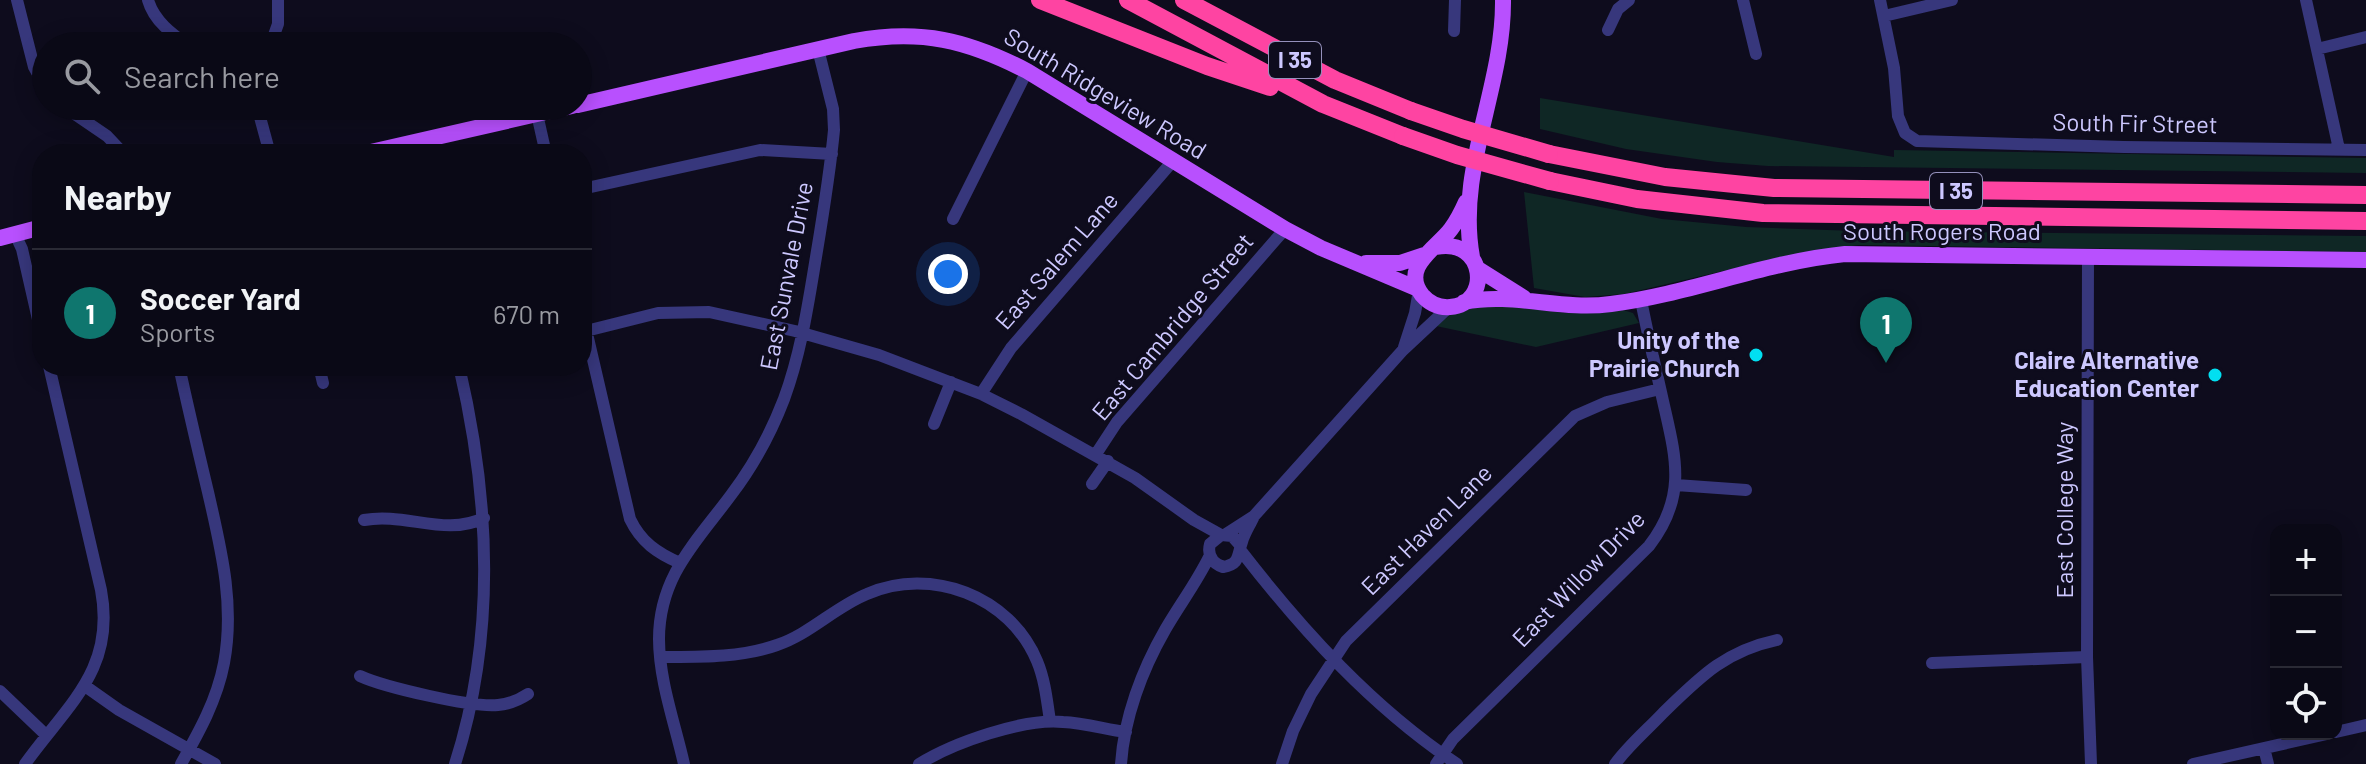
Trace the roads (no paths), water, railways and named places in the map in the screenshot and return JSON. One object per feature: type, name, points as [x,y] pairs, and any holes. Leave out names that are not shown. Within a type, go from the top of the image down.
[{"type":"highway","points":[[1040,0],[1207,66],[1323,104]]},
{"type":"highway","name":"I 35","points":[[1128,0],[1323,104],[1403,136],[1468,159],[1550,181],[1637,199],[1763,213],[2366,221]]},
{"type":"highway","name":"I 35","points":[[1184,0],[1335,80],[1411,111],[1549,154],[1665,177],[1774,188],[2366,195]]},
{"type":"main road","points":[[1503,0],[1500,49],[1468,198],[1452,228],[1430,251],[1416,275],[1418,290],[1433,304],[1525,299]]},
{"type":"main road","name":"South Ridgeview Road","points":[[592,102],[883,36],[939,38],[992,53],[1027,71],[1285,229],[1418,290]]},
{"type":"main road","points":[[426,144],[515,120]]},
{"type":"main road","points":[[1457,305],[1476,287],[1468,198]]},
{"type":"main road","points":[[7,236],[32,230]]},
{"type":"main road","points":[[1430,251],[1457,247],[1525,299]]},
{"type":"main road","name":"South Ridgeview Road","points":[[1357,262],[1400,263],[1430,251]]},
{"type":"main road","name":"South Rogers Road","points":[[1525,299],[1581,307],[1641,300],[1778,265],[1845,254],[2366,260]]},
{"type":"street","points":[[17,0],[32,59]]},
{"type":"street","points":[[148,0],[151,9],[170,32]]},
{"type":"street","points":[[275,32],[278,0]]},
{"type":"street","points":[[1454,31],[1455,0]]},
{"type":"street","points":[[1608,30],[1618,9],[1629,0]]},
{"type":"street","points":[[1743,0],[1756,54]]},
{"type":"street","points":[[1880,0],[1884,16],[1952,0]]},
{"type":"street","points":[[2306,0],[2339,149]]},
{"type":"street","name":"South Fir Street","points":[[1884,16],[1894,68],[1898,116],[1905,133],[1917,141],[2366,150]]},
{"type":"street","points":[[2317,49],[2366,37]]},
{"type":"street","name":"East Sunvale Drive","points":[[684,764],[661,657],[659,639],[663,609],[690,545],[731,495],[768,435],[794,372],[832,154],[833,109],[818,49]]},
{"type":"street","points":[[953,219],[1027,71]]},
{"type":"street","points":[[84,120],[115,144]]},
{"type":"street","points":[[261,120],[267,144]]},
{"type":"street","points":[[538,120],[544,144]]},
{"type":"street","points":[[592,187],[760,150],[832,154]]},
{"type":"street","name":"East Salem Lane","points":[[981,394],[1011,348],[1172,162]]},
{"type":"street","name":"East Cambridge Street","points":[[1096,454],[1117,422],[1285,229]]},
{"type":"street","points":[[7,236],[22,249],[32,293]]},
{"type":"street","name":"East College Way","points":[[2088,256],[2087,657],[2091,764]]},
{"type":"street","points":[[1403,350],[1415,313],[1418,290]]},
{"type":"street","name":"East Willow Drive","points":[[1440,759],[1453,739],[1649,546],[1667,517],[1676,485],[1676,459],[1641,300]]},
{"type":"street","points":[[1121,764],[1126,732],[1149,661],[1164,631],[1197,582],[1210,550],[1223,535],[1254,516],[1403,350],[1457,305]]},
{"type":"street","points":[[592,330],[658,313],[684,311],[733,315],[879,355],[981,394],[1096,454],[1163,496],[1194,520],[1237,540],[1258,576],[1373,699],[1440,759],[1457,764]]},
{"type":"street","points":[[592,357],[630,519],[647,544],[663,556],[680,563]]},
{"type":"street","points":[[25,764],[85,686],[103,644],[104,610],[51,376]]},
{"type":"street","points":[[181,376],[222,555],[229,607],[228,635],[220,678],[208,714],[181,764]]},
{"type":"street","points":[[321,376],[323,383]]},
{"type":"street","points":[[455,764],[480,648],[485,598],[484,518],[477,449],[461,376]]},
{"type":"street","points":[[934,424],[951,382]]},
{"type":"street","name":"East Haven Lane","points":[[1282,764],[1293,731],[1311,694],[1346,641],[1575,416],[1607,402],[1660,389]]},
{"type":"street","points":[[1092,484],[1108,461]]},
{"type":"street","points":[[1676,485],[1746,490]]},
{"type":"street","points":[[1197,582],[1240,557],[1240,548],[1254,516]]},
{"type":"street","points":[[364,520],[392,517],[446,527],[469,525],[484,518]]},
{"type":"street","points":[[1194,520],[1217,565],[1258,576]]},
{"type":"street","points":[[661,657],[761,650],[800,634],[855,600],[885,587],[925,583],[944,585],[982,600],[1015,627],[1037,661],[1050,721]]},
{"type":"street","points":[[1615,764],[1639,736],[1703,674],[1743,649],[1777,640]]},
{"type":"street","points":[[1932,663],[2087,657]]},
{"type":"street","points":[[360,676],[382,685],[470,702],[499,705],[520,700],[528,694]]},
{"type":"street","points":[[85,686],[119,710],[215,764]]},
{"type":"street","points":[[0,691],[46,735]]},
{"type":"street","points":[[919,764],[982,736],[1050,721],[1126,732]]},
{"type":"street","points":[[2342,731],[2366,725]]},
{"type":"street","points":[[2193,764],[2300,740]]},
{"type":"street","points":[[2264,748],[2268,764]]},
{"type":"place","name":"Unity of the Prairie Church","points":[[1756,355]]},
{"type":"place","name":"Soccer Yard","points":[[1886,363]]},
{"type":"place","name":"Claire Alternative Education Center","points":[[2215,375]]}]
